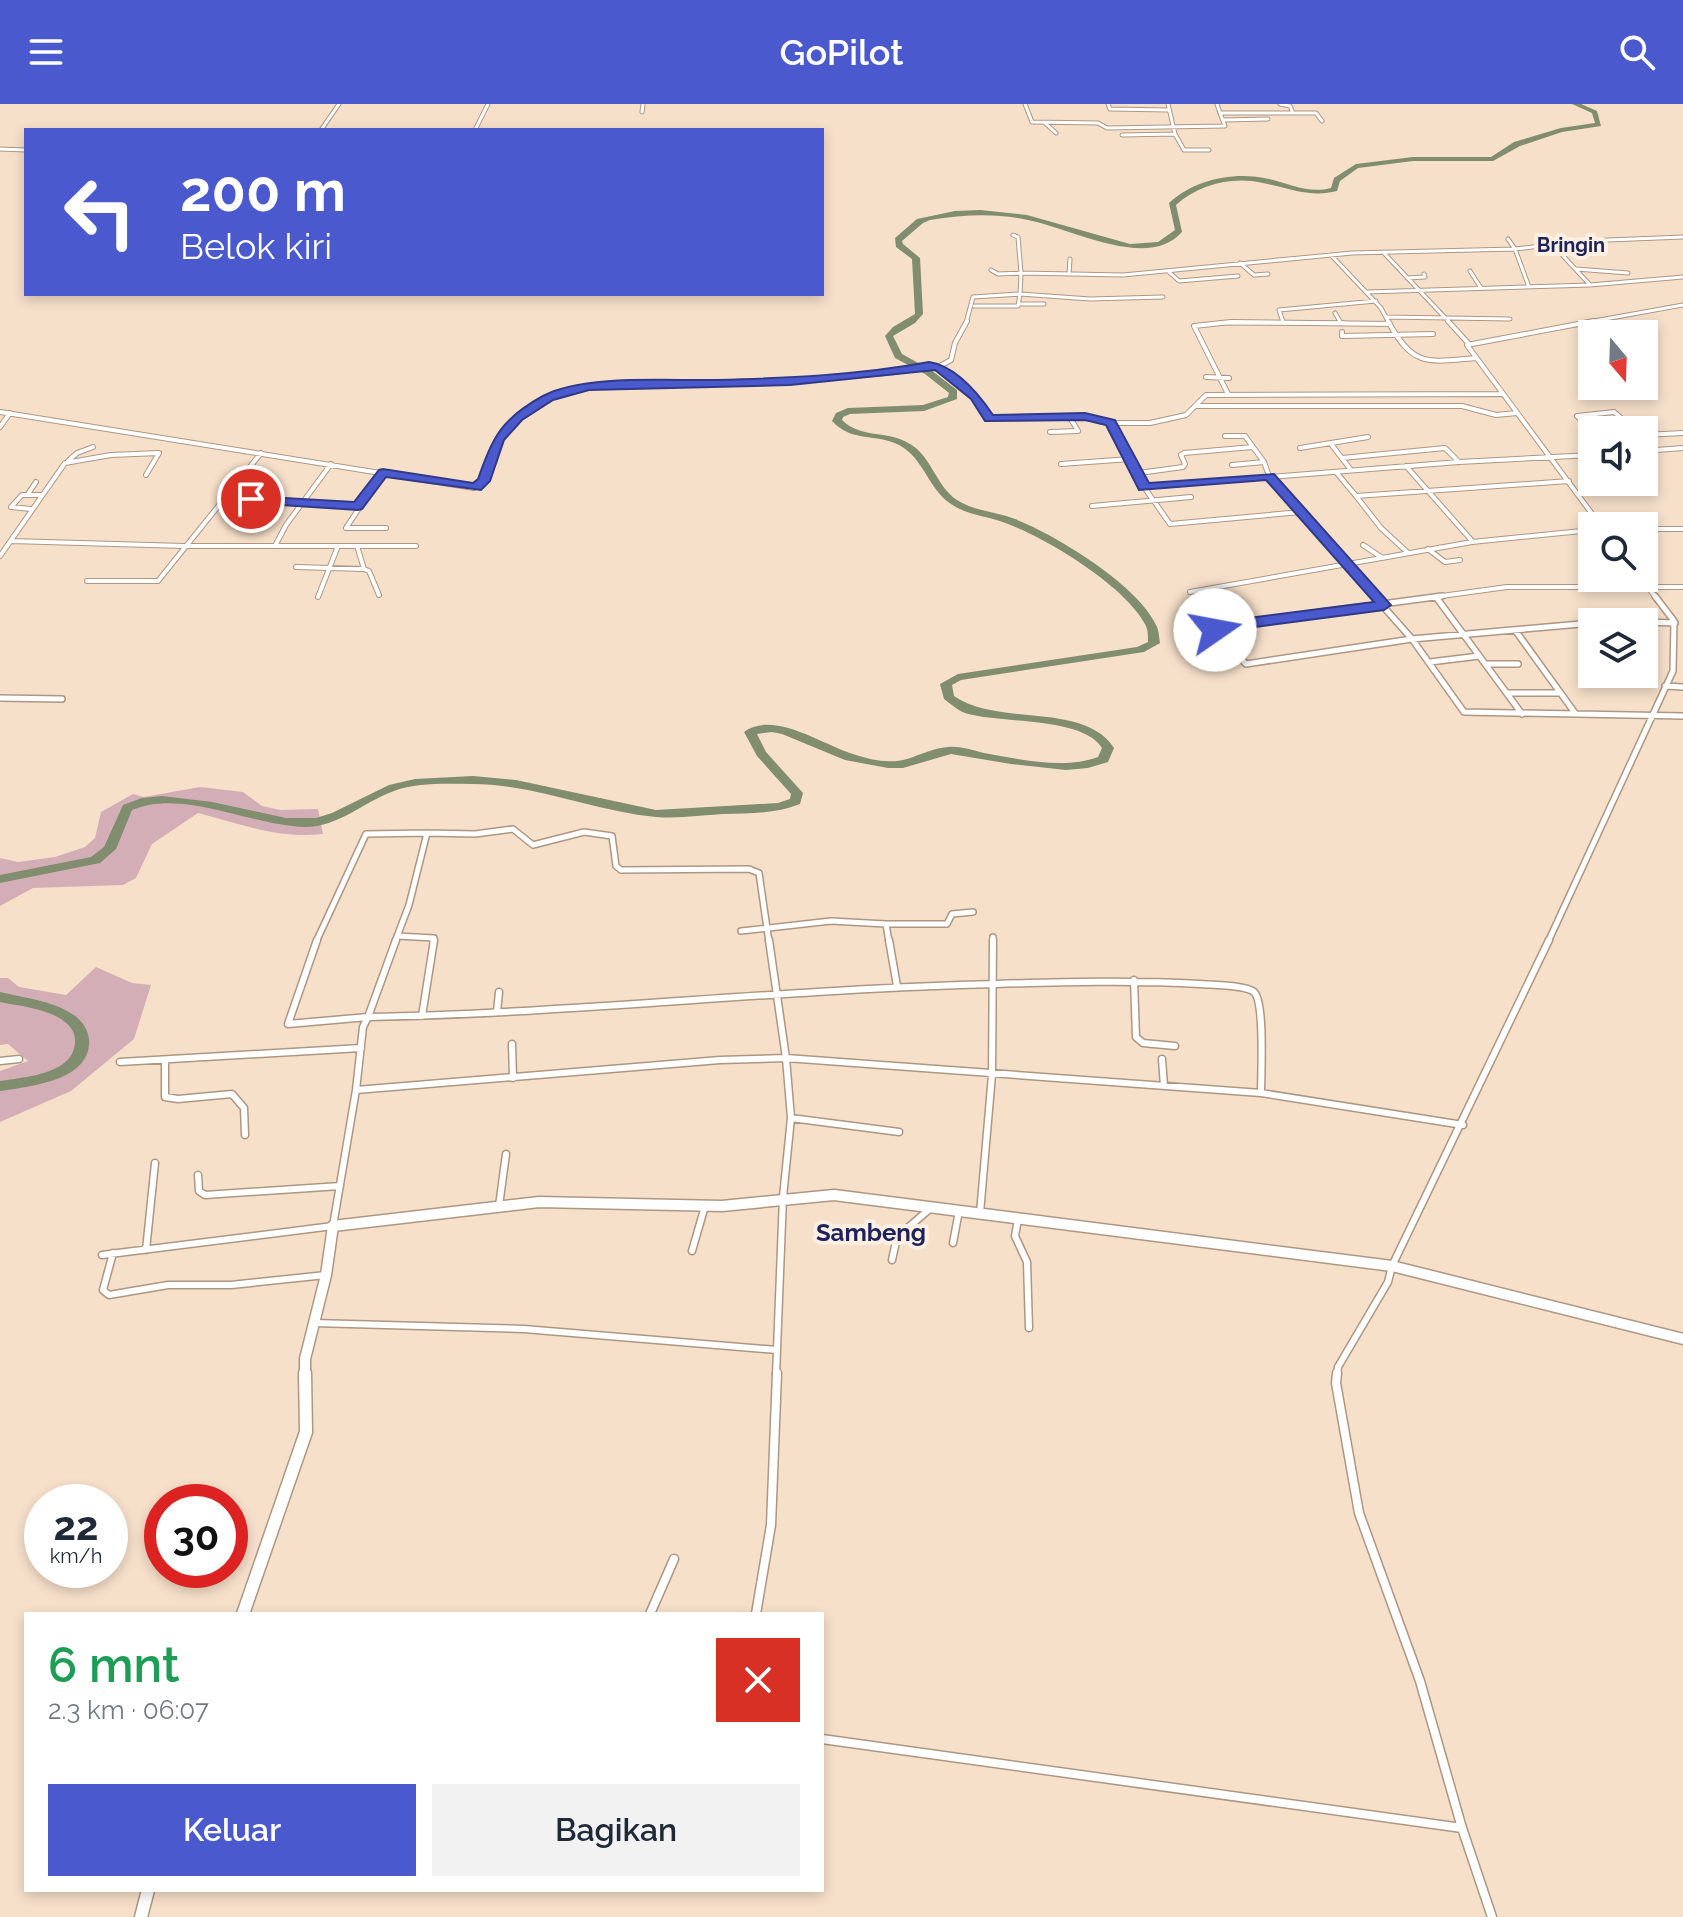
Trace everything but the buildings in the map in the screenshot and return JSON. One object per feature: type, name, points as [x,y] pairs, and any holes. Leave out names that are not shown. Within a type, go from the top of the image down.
[{"type":"street","points":[[322,128],[339,104]]},
{"type":"street","points":[[476,128],[488,104]]},
{"type":"street","points":[[642,112],[643,104]]},
{"type":"street","points":[[1025,104],[1030,121],[1098,123],[1106,128],[1223,126],[1224,120],[1217,104]]},
{"type":"street","points":[[1108,104],[1112,110],[1168,110]]},
{"type":"street","points":[[1168,104],[1175,134],[1185,150],[1209,150]]},
{"type":"street","points":[[1280,104],[1290,106],[1293,113]]},
{"type":"street","points":[[1315,105],[1322,121]]},
{"type":"street","points":[[1246,107],[1249,113]]},
{"type":"street","points":[[1220,113],[1317,114]]},
{"type":"street","points":[[1224,120],[1268,119]]},
{"type":"street","points":[[1045,123],[1056,133]]},
{"type":"street","points":[[1122,135],[1175,134]]},
{"type":"street","points":[[0,149],[24,150]]},
{"type":"street","points":[[1013,235],[1018,237],[1020,304]]},
{"type":"street","points":[[991,270],[998,274],[1169,272],[1331,255],[1555,247],[1583,241],[1683,237]]},
{"type":"street","points":[[1508,239],[1515,249],[1529,287]]},
{"type":"street","points":[[1555,247],[1590,285]]},
{"type":"street","points":[[1383,252],[1469,344],[1502,394],[1591,512]]},
{"type":"street","points":[[1331,255],[1376,301],[1395,334],[1419,361],[1476,358]]},
{"type":"street","points":[[1069,274],[1070,259]]},
{"type":"street","points":[[1240,263],[1254,275],[1268,274]]},
{"type":"street","points":[[1573,268],[1592,273],[1628,273]]},
{"type":"street","points":[[1470,271],[1481,288]]},
{"type":"street","points":[[1169,272],[1179,281],[1238,276]]},
{"type":"street","points":[[1407,278],[1425,277],[1424,274]]},
{"type":"street","points":[[1367,292],[1590,285],[1683,277]]},
{"type":"street","points":[[938,367],[951,360],[952,347],[973,315],[973,297],[977,295],[1020,294],[1099,299],[1163,297]]},
{"type":"street","points":[[1283,322],[1279,310],[1376,301]]},
{"type":"street","points":[[974,306],[1044,304]]},
{"type":"street","points":[[1469,344],[1683,305]]},
{"type":"street","points":[[1335,313],[1341,323]]},
{"type":"street","points":[[1387,317],[1510,319]]},
{"type":"street","points":[[1228,394],[1194,326],[1283,322],[1390,324]]},
{"type":"street","points":[[1342,337],[1433,334]]},
{"type":"street","points":[[0,412],[476,487],[484,481],[498,439],[518,418],[549,397],[588,387],[790,382],[906,370],[925,365],[938,367],[975,397],[987,418],[1069,416],[1111,423],[1170,420],[1186,415],[1204,396],[1228,394],[1502,394]]},
{"type":"street","points":[[1206,377],[1229,378]]},
{"type":"street","points":[[1196,406],[1462,406],[1500,415],[1517,413]]},
{"type":"street","points":[[1578,417],[1612,412],[1617,416]]},
{"type":"street","points":[[0,427],[10,413]]},
{"type":"street","points":[[1050,432],[1078,431],[1069,416]]},
{"type":"street","points":[[1111,423],[1144,487],[1168,523],[1175,525],[1301,512]]},
{"type":"street","points":[[1658,435],[1682,433]]},
{"type":"street","points":[[1225,436],[1244,435],[1264,462],[1269,476],[1384,605],[1430,662],[1464,712],[1683,716]]},
{"type":"street","points":[[1300,448],[1368,437]]},
{"type":"street","points":[[146,475],[170,438]]},
{"type":"street","points":[[203,453],[211,444]]},
{"type":"street","points":[[1331,444],[1351,470]]},
{"type":"street","points":[[0,556],[68,461],[77,453],[93,447]]},
{"type":"street","points":[[1139,473],[1183,467],[1185,464],[1181,455],[1184,453],[1253,447]]},
{"type":"street","points":[[1342,458],[1445,448],[1459,462]]},
{"type":"street","points":[[1658,450],[1683,448]]},
{"type":"street","points":[[1077,452],[1083,462]]},
{"type":"street","points":[[68,461],[159,453]]},
{"type":"street","points":[[87,581],[156,582],[261,453]]},
{"type":"street","points":[[1144,487],[1459,462],[1578,456]]},
{"type":"street","points":[[1061,464],[1130,459]]},
{"type":"street","points":[[1232,465],[1264,462]]},
{"type":"street","points":[[275,546],[331,464]]},
{"type":"street","points":[[1406,466],[1473,542]]},
{"type":"street","points":[[383,472],[358,506],[348,529],[386,528]]},
{"type":"street","points":[[1336,472],[1387,534],[1407,552]]},
{"type":"street","points":[[1356,496],[1569,481]]},
{"type":"street","points":[[28,494],[36,482]]},
{"type":"street","points":[[31,509],[11,507],[20,496],[41,495]]},
{"type":"street","points":[[1092,506],[1191,497]]},
{"type":"street","points":[[226,498],[358,506]]},
{"type":"street","points":[[1658,530],[1682,531]]},
{"type":"street","points":[[1190,592],[1407,552],[1578,531]]},
{"type":"street","points":[[11,541],[184,546],[416,546]]},
{"type":"street","points":[[1363,545],[1381,557]]},
{"type":"street","points":[[318,597],[338,546]]},
{"type":"street","points":[[357,546],[364,569]]},
{"type":"street","points":[[1428,549],[1445,562],[1460,560]]},
{"type":"street","points":[[296,567],[364,569],[369,571],[379,595]]},
{"type":"street","points":[[1218,626],[1507,587],[1578,588]]},
{"type":"street","points":[[1658,588],[1683,587]]},
{"type":"street","points":[[1492,1917],[1462,1828],[1420,1681],[1359,1513],[1336,1383],[1338,1367],[1388,1282],[1392,1266],[1463,1125],[1651,715],[1668,687],[1675,661],[1675,623],[1651,592]]},
{"type":"street","points":[[1436,597],[1522,714]]},
{"type":"street","points":[[1198,600],[1218,626]]},
{"type":"street","points":[[1658,622],[1675,623]]},
{"type":"street","points":[[1218,626],[1215,630],[1246,664],[1412,639],[1578,624]]},
{"type":"street","points":[[1515,630],[1575,713]]},
{"type":"street","points":[[1430,662],[1479,656]]},
{"type":"street","points":[[1486,664],[1518,664]]},
{"type":"street","points":[[1668,687],[1683,687]]},
{"type":"street","points":[[1508,693],[1560,693]]},
{"type":"street","points":[[0,698],[62,699]]},
{"type":"street","points":[[756,1612],[771,1525],[783,1197],[791,1118],[786,1058],[774,992],[759,873],[621,870],[616,866],[612,836],[608,833],[588,833],[533,845],[513,829],[475,834],[366,834],[319,934],[286,1022],[291,1025],[368,1017],[497,1012],[774,992],[897,986],[1134,980],[1225,986],[1254,992],[1260,1014],[1261,1093]]},
{"type":"street","points":[[244,1612],[306,1432],[305,1359],[326,1275],[363,1027],[409,905],[427,832]]},
{"type":"street","points":[[741,931],[831,921],[947,924],[952,914],[973,912]]},
{"type":"street","points":[[886,924],[897,986]]},
{"type":"street","points":[[397,936],[434,938],[422,1016]]},
{"type":"street","points":[[980,1214],[992,1075],[993,937]]},
{"type":"street","points":[[1134,980],[1136,1037],[1143,1043],[1175,1046]]},
{"type":"street","points":[[497,1012],[499,992]]},
{"type":"street","points":[[512,1044],[513,1078]]},
{"type":"street","points":[[120,1062],[361,1048]]},
{"type":"street","points":[[356,1090],[720,1060],[786,1058],[1261,1093],[1463,1125]]},
{"type":"street","points":[[0,1061],[19,1059]]},
{"type":"street","points":[[1162,1059],[1164,1086]]},
{"type":"street","points":[[165,1060],[165,1097],[232,1094],[244,1108],[245,1135]]},
{"type":"street","points":[[791,1118],[899,1132]]},
{"type":"street","points":[[499,1206],[506,1154]]},
{"type":"street","points":[[146,1250],[155,1163]]},
{"type":"street","points":[[198,1175],[199,1191],[205,1195],[340,1186]]},
{"type":"street","points":[[102,1255],[499,1206],[566,1202],[744,1206],[783,1197],[834,1195],[1392,1266],[1683,1339]]},
{"type":"street","points":[[692,1251],[705,1206]]},
{"type":"street","points":[[892,1260],[897,1237],[932,1207]]},
{"type":"street","points":[[953,1243],[959,1211]]},
{"type":"street","points":[[1018,1219],[1015,1236],[1027,1262],[1029,1328]]},
{"type":"street","points":[[113,1253],[103,1290],[109,1295],[168,1285],[245,1284],[326,1275]]},
{"type":"street","points":[[314,1323],[524,1329],[777,1350]]},
{"type":"street","points":[[651,1612],[674,1559]]},
{"type":"street","points":[[824,1739],[1462,1828]]},
{"type":"street","points":[[141,1917],[147,1892]]},
{"type":"shaded area","points":[[200,787],[243,792],[262,806],[280,810],[318,809],[323,834],[275,832],[198,813],[152,844],[136,878],[123,885],[33,888],[0,906],[0,858],[18,862],[55,857],[85,847],[95,838],[101,812],[133,794],[144,797]]},
{"type":"shaded area","points":[[96,967],[132,983],[151,985],[134,1039],[71,1091],[0,1122],[0,1071],[28,1061],[8,1044],[0,1045],[0,978],[8,978],[19,987],[66,995]]},
{"type":"waterway","points":[[0,879],[95,860],[110,849],[127,808],[142,801],[186,802],[305,823],[337,816],[393,787],[473,780],[516,784],[656,813],[780,807],[796,801],[797,793],[761,753],[750,732],[760,728],[785,731],[849,757],[888,765],[903,764],[951,750],[1011,761],[1066,766],[1088,765],[1104,759],[1108,748],[1102,738],[1088,731],[1069,725],[969,710],[948,697],[946,684],[958,677],[1140,650],[1154,643],[1152,627],[1141,610],[1100,573],[1052,542],[1016,523],[952,501],[920,457],[905,444],[852,432],[837,421],[839,415],[848,411],[924,408],[952,399],[954,392],[928,372],[898,356],[889,336],[919,314],[916,258],[899,245],[898,240],[920,221],[980,212],[1004,213],[1050,222],[1122,245],[1153,246],[1167,241],[1179,230],[1172,205],[1203,185],[1243,178],[1317,192],[1334,189],[1337,180],[1356,166],[1413,159],[1493,159],[1517,144],[1561,130],[1599,125],[1595,112],[1575,104]]},
{"type":"waterway","points":[[0,997],[65,1015],[78,1027],[82,1042],[80,1054],[63,1070],[37,1080],[0,1086]]},
{"type":"district","name":"Bringin","points":[[1571,245]]},
{"type":"district","name":"Sambeng","points":[[871,1232]]},
{"type":"route","points":[[251,499],[358,506],[383,472],[476,487],[484,481],[498,439],[506,429],[537,404],[566,391],[612,384],[790,382],[895,372],[929,365],[938,367],[975,397],[989,418],[1085,416],[1111,423],[1144,487],[1269,476],[1384,605],[1218,626],[1215,630]]}]
